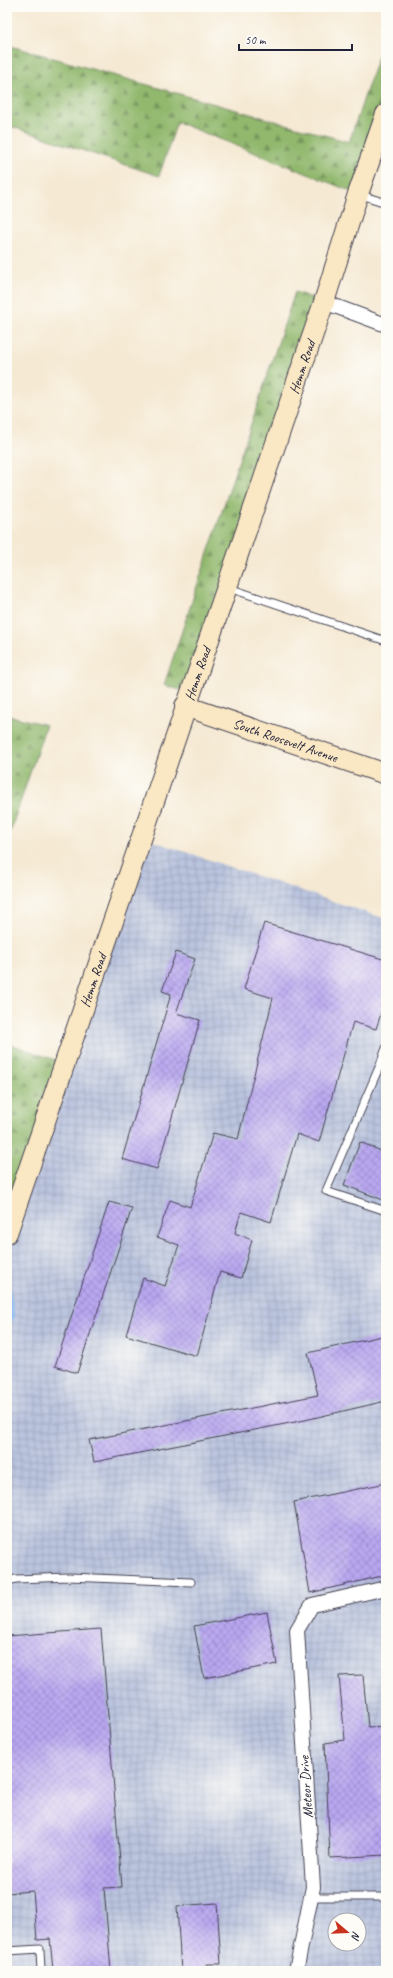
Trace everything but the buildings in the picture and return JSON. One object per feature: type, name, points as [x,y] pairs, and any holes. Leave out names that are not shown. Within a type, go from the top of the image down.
[{"type":"street","name":"Hemm Road","points":[[7,1233],[185,706],[324,302],[358,194],[386,114]]},
{"type":"street","points":[[324,302],[386,325]]},
{"type":"street","name":"South Roosevelt Avenue","points":[[185,706],[386,774]]},
{"type":"street","name":"Meteor Drive","points":[[296,1971],[313,1887],[297,1630],[312,1605],[386,1588]]},
{"type":"lane","points":[[358,194],[386,203]]},
{"type":"lane","points":[[226,587],[386,641]]},
{"type":"lane","points":[[386,1048],[383,1066],[326,1191],[386,1211]]},
{"type":"lane","points":[[7,1581],[16,1579],[68,1577],[191,1582]]},
{"type":"lane","points":[[311,1897],[386,1897]]},
{"type":"lane","points":[[7,1951],[40,1949],[41,1971]]},
{"type":"shaded area","points":[[141,837],[386,919],[386,1971],[7,1971],[7,1233]]},
{"type":"green space","points":[[386,33],[386,114],[358,194],[177,122],[159,176],[7,125],[7,45],[349,142]]},
{"type":"green space","points":[[295,292],[324,302],[190,693],[164,685]]},
{"type":"green space","points":[[7,715],[46,725],[7,842]]},
{"type":"green space","points":[[7,1043],[64,1063],[7,1233]]},
{"type":"waterway","points":[[7,1281],[12,1315],[7,1328]]}]
